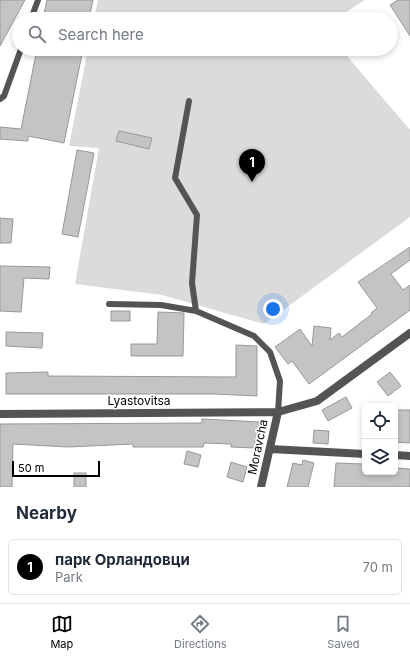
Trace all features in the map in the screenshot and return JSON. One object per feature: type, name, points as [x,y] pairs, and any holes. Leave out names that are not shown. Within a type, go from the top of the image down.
[{"type":"street","name":"Lyastovitsa","points":[[0,414],[278,412],[317,401],[410,333]]},
{"type":"street","name":"Moravcha","points":[[261,487],[278,412]]},
{"type":"street","points":[[270,448],[362,454]]},
{"type":"street","points":[[398,455],[410,456]]},
{"type":"lane","points":[[34,12],[38,0]]},
{"type":"lane","points":[[0,99],[4,96],[18,56]]},
{"type":"lane","points":[[189,101],[175,178],[197,215],[192,283],[196,311]]},
{"type":"lane","points":[[109,304],[161,305],[196,311],[254,336],[270,352],[280,381],[278,412]]},
{"type":"shaded area","points":[[98,0],[365,0],[346,12],[95,12]]},
{"type":"shaded area","points":[[87,56],[347,56],[410,130],[410,217],[264,324],[162,295],[75,284],[99,148],[69,146]]},
{"type":"building","points":[[0,0],[25,0],[18,12],[12,12],[12,24],[0,46]]},
{"type":"building","points":[[47,0],[93,0],[90,12],[44,12]]},
{"type":"building","points":[[398,0],[410,0],[410,36],[398,17],[398,12],[395,12],[390,5]]},
{"type":"building","points":[[36,56],[82,56],[64,143],[28,136],[28,141],[0,139],[0,127],[21,129]]},
{"type":"building","points":[[119,131],[152,138],[149,149],[116,141]]},
{"type":"building","points":[[77,150],[94,153],[78,237],[62,234]]},
{"type":"building","points":[[0,218],[13,219],[11,243],[0,243]]},
{"type":"building","points":[[410,247],[410,260],[391,274],[403,290],[410,285],[410,310],[309,384],[292,361],[288,364],[275,347],[300,329],[312,346],[314,326],[331,328],[330,340],[339,333],[342,337],[372,314],[371,313],[377,308],[358,282]]},
{"type":"building","points":[[0,266],[50,267],[49,279],[24,278],[21,312],[0,311]]},
{"type":"building","points":[[111,311],[130,311],[130,321],[111,321]]},
{"type":"building","points":[[158,312],[184,313],[183,356],[131,356],[131,344],[157,344]]},
{"type":"building","points":[[6,332],[43,333],[42,348],[6,346]]},
{"type":"building","points":[[236,345],[257,346],[257,396],[215,394],[6,394],[6,373],[48,372],[48,376],[236,377]]},
{"type":"building","points":[[390,372],[401,386],[388,396],[377,382]]},
{"type":"building","points":[[346,397],[352,408],[328,421],[322,410]]},
{"type":"building","points":[[398,410],[410,410],[410,443],[398,442]]},
{"type":"building","points":[[202,419],[260,422],[260,441],[255,440],[255,448],[231,447],[231,444],[204,443],[203,447],[133,447],[133,444],[68,447],[13,444],[12,487],[0,487],[0,424],[202,423]]},
{"type":"building","points":[[314,430],[329,431],[328,444],[313,443]]},
{"type":"building","points":[[187,451],[201,455],[198,467],[184,464]]},
{"type":"building","points":[[303,460],[314,463],[308,487],[287,487],[293,463],[302,465]]},
{"type":"building","points":[[231,462],[247,467],[243,482],[227,477]]},
{"type":"building","points":[[336,463],[362,464],[362,475],[398,475],[398,468],[410,469],[410,487],[334,487]]},
{"type":"building","points":[[74,473],[86,473],[86,487],[74,487]]},
{"type":"place","name":"парк Орландовци","points":[[252,182]]}]
